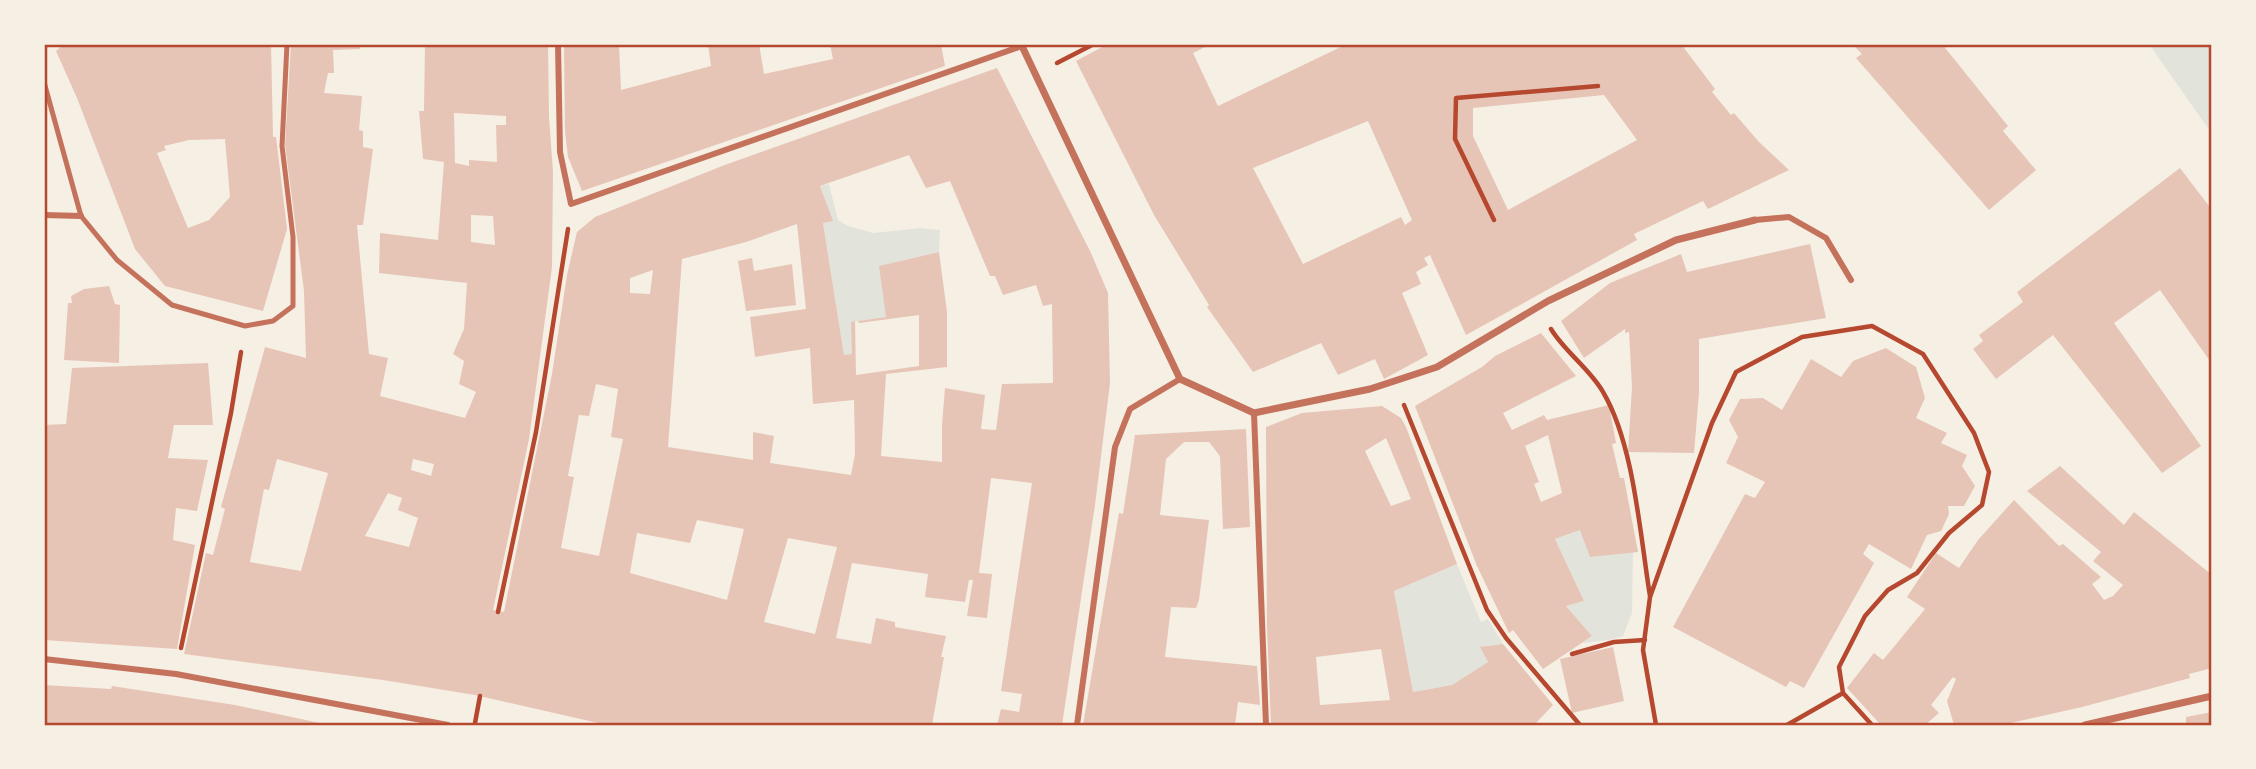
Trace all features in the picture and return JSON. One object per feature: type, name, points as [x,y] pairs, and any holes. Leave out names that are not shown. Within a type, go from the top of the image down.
[{"type":"street","points":[[558,44],[560,152],[571,204],[1021,45],[1180,379],[1254,413],[1370,389],[1437,367],[1548,301],[1676,240],[1755,220],[1789,217],[1826,238],[1852,280]]},
{"type":"street","points":[[44,215],[81,216]]},
{"type":"street","points":[[1077,725],[1115,447],[1130,409],[1180,379]]},
{"type":"street","points":[[1254,413],[1266,725]]},
{"type":"street","points":[[44,659],[176,674],[448,725]]},
{"type":"street","points":[[2085,725],[2212,696]]},
{"type":"lane","points":[[44,82],[81,216],[117,260],[172,305],[245,327],[273,321],[292,306],[293,237],[282,146],[288,44]]},
{"type":"path","points":[[1036,75],[1094,44]]},
{"type":"path","points":[[1494,220],[1455,139],[1456,98],[1598,86]]},
{"type":"path","points":[[498,612],[536,432],[571,204]]},
{"type":"path","points":[[1548,301],[1551,331],[1602,389],[1617,419],[1629,464],[1650,597]]},
{"type":"path","points":[[1656,725],[1643,650],[1650,597],[1712,423],[1737,372],[1802,337],[1872,326],[1923,354],[1974,433],[1989,472],[1982,505],[1949,533],[1917,573],[1888,590],[1865,616],[1839,667],[1843,693],[1872,725]]},
{"type":"path","points":[[176,674],[231,413],[245,327]]},
{"type":"path","points":[[1394,381],[1487,610],[1506,638],[1580,725]]},
{"type":"path","points":[[1572,654],[1614,642],[1645,640]]},
{"type":"path","points":[[1787,725],[1843,693]]},
{"type":"path","points":[[474,725],[480,696]]},
{"type":"shaded area","points":[[2149,44],[2212,44],[2212,134]]},
{"type":"shaded area","points":[[829,184],[838,220],[848,226],[873,233],[921,228],[940,230],[939,252],[880,266],[886,317],[852,322],[852,354],[844,355],[823,223],[832,221],[820,186]]},
{"type":"shaded area","points":[[1580,530],[1633,552],[1632,613],[1623,636],[1582,643],[1592,636],[1566,606],[1584,601],[1555,539]]},
{"type":"shaded area","points":[[1457,564],[1481,622],[1488,619],[1503,644],[1481,647],[1488,662],[1452,685],[1413,692],[1394,591]]},
{"type":"building","points":[[64,44],[271,44],[273,137],[276,137],[287,229],[263,311],[165,286],[135,249],[56,51]],"holes":[[[225,139],[230,197],[209,220],[188,228],[157,153],[166,150],[164,146],[189,140]]]},
{"type":"building","points":[[291,44],[360,44],[360,49],[333,50],[334,73],[328,73],[324,93],[362,96],[359,130],[363,131],[363,147],[373,149],[363,225],[357,225],[369,354],[388,358],[380,396],[465,418],[476,392],[459,384],[464,361],[453,354],[464,329],[467,283],[379,273],[380,233],[438,240],[444,162],[423,159],[419,111],[424,111],[425,44],[548,44],[553,172],[552,267],[529,439],[493,610],[504,612],[552,374],[567,275],[577,232],[595,217],[722,166],[997,68],[1091,253],[1108,293],[1110,383],[1095,505],[1062,725],[997,725],[1001,709],[1019,712],[1022,694],[1001,691],[1032,483],[991,478],[979,573],[992,574],[987,618],[967,616],[973,580],[969,580],[965,602],[925,597],[928,574],[852,563],[836,638],[871,644],[876,618],[895,622],[895,627],[946,636],[932,725],[607,725],[475,695],[184,654],[206,553],[213,555],[225,509],[221,507],[265,347],[306,358],[304,291],[285,145]],"holes":[[[454,113],[506,116],[506,125],[496,125],[497,162],[469,160],[469,166],[455,163]],[[909,155],[926,188],[950,181],[990,276],[995,276],[1003,295],[1036,285],[1043,306],[1052,304],[1053,383],[1002,384],[996,430],[981,429],[985,395],[945,388],[942,462],[881,456],[886,374],[947,367],[947,312],[939,252],[879,266],[886,317],[858,321],[919,315],[919,366],[856,375],[855,321],[851,322],[852,354],[844,355],[823,223],[833,221],[820,186]],[[471,215],[493,216],[495,245],[471,242]],[[797,224],[806,309],[750,317],[755,357],[810,348],[813,404],[854,400],[855,454],[851,475],[770,463],[774,436],[753,432],[753,460],[668,447],[682,259],[746,242]],[[653,270],[650,294],[630,293],[630,278]],[[596,384],[618,389],[611,437],[623,439],[599,556],[561,548],[574,477],[568,476],[579,415],[589,416]],[[277,459],[328,473],[301,571],[250,562],[264,489],[269,490]],[[413,459],[434,464],[431,476],[411,470]],[[388,493],[402,498],[398,510],[418,518],[409,547],[365,536]],[[697,520],[744,529],[727,600],[630,573],[637,533],[690,543]],[[788,538],[837,547],[815,634],[764,622]]]},
{"type":"building","points":[[564,44],[619,44],[621,90],[711,66],[708,44],[759,44],[764,74],[833,59],[830,44],[941,44],[945,66],[582,191],[568,157]]},
{"type":"building","points":[[1108,44],[1211,44],[1193,53],[1218,106],[1347,44],[1681,44],[1715,89],[1712,92],[1731,115],[1734,113],[1759,142],[1789,170],[1708,209],[1703,201],[1634,234],[1637,240],[1466,335],[1430,255],[1424,258],[1428,265],[1416,272],[1421,284],[1402,293],[1428,355],[1384,379],[1375,359],[1338,375],[1321,343],[1253,372],[1207,307],[1209,305],[1154,215],[1076,61]],"holes":[[[1604,95],[1637,140],[1508,210],[1473,136],[1473,108]],[[1368,121],[1412,220],[1405,225],[1401,217],[1303,264],[1253,168]]]},
{"type":"building","points":[[1852,44],[1942,44],[2008,126],[2003,131],[2036,170],[1989,210],[1856,58],[1862,54]]},
{"type":"building","points":[[2180,168],[2212,210],[2212,364],[2160,290],[2114,323],[2201,446],[2162,473],[2053,335],[1996,379],[1973,349],[1983,341],[1979,335],[2023,302],[2017,292]]},
{"type":"building","points":[[1810,244],[1826,318],[1699,339],[1699,393],[1694,453],[1628,452],[1632,387],[1629,332],[1625,333],[1625,329],[1584,358],[1561,321],[1610,283],[1681,254],[1687,272]]},
{"type":"building","points":[[752,258],[754,271],[792,264],[796,305],[746,311],[738,261]]},
{"type":"building","points":[[109,286],[115,304],[120,305],[119,363],[64,360],[68,303],[72,303],[71,296],[84,289]]},
{"type":"building","points":[[1541,333],[1576,376],[1503,413],[1512,430],[1544,415],[1547,420],[1609,405],[1616,443],[1612,444],[1620,478],[1624,478],[1638,552],[1590,557],[1580,530],[1555,539],[1584,601],[1566,606],[1592,636],[1543,669],[1513,630],[1509,633],[1477,566],[1415,406],[1482,367],[1495,356]],"holes":[[[1548,435],[1562,493],[1541,502],[1534,484],[1539,482],[1525,446]]]},
{"type":"building","points":[[1886,348],[1916,367],[1925,398],[1916,418],[1947,433],[1941,443],[1967,455],[1962,466],[1975,486],[1964,506],[1948,506],[1949,514],[1941,531],[1927,535],[1911,569],[1869,544],[1863,554],[1874,563],[1804,688],[1790,681],[1786,687],[1673,627],[1745,494],[1755,498],[1765,482],[1726,463],[1738,437],[1729,420],[1740,399],[1763,398],[1782,410],[1811,359],[1841,377],[1853,361]]},
{"type":"building","points":[[208,363],[213,425],[174,425],[168,458],[208,460],[197,511],[176,508],[173,540],[195,545],[177,649],[44,640],[44,425],[66,424],[72,368]]},
{"type":"building","points":[[1382,406],[1401,418],[1406,427],[1457,564],[1394,591],[1413,692],[1452,685],[1488,662],[1480,647],[1503,644],[1553,705],[1534,725],[1271,725],[1267,627],[1266,427],[1302,413]],"holes":[[[1386,438],[1411,499],[1391,506],[1365,451]],[[1381,649],[1390,700],[1320,705],[1316,657]]]},
{"type":"building","points":[[1246,429],[1250,527],[1223,529],[1220,456],[1209,442],[1184,442],[1166,459],[1160,515],[1209,520],[1199,600],[1196,608],[1171,607],[1165,657],[1257,666],[1260,705],[1238,702],[1235,725],[1083,725],[1119,513],[1123,514],[1135,435]]},
{"type":"building","points":[[2060,466],[2124,525],[2134,512],[2212,575],[2212,668],[2189,674],[2190,678],[2002,725],[1954,725],[1947,701],[1956,679],[1953,677],[1931,705],[1939,713],[1925,725],[1881,725],[1847,688],[1874,653],[1883,660],[1925,609],[1907,597],[1936,553],[1959,568],[1978,540],[2014,500],[2059,546],[2063,544],[2101,577],[2092,584],[2104,600],[2113,596],[2123,585],[2093,561],[2101,552],[2027,491]]},
{"type":"building","points":[[1613,647],[1624,701],[1572,713],[1560,659]]},
{"type":"building","points":[[44,685],[111,689],[112,686],[235,705],[329,725],[44,725]]},
{"type":"building","points":[[2212,712],[2212,725],[2186,725],[2186,717]]}]
